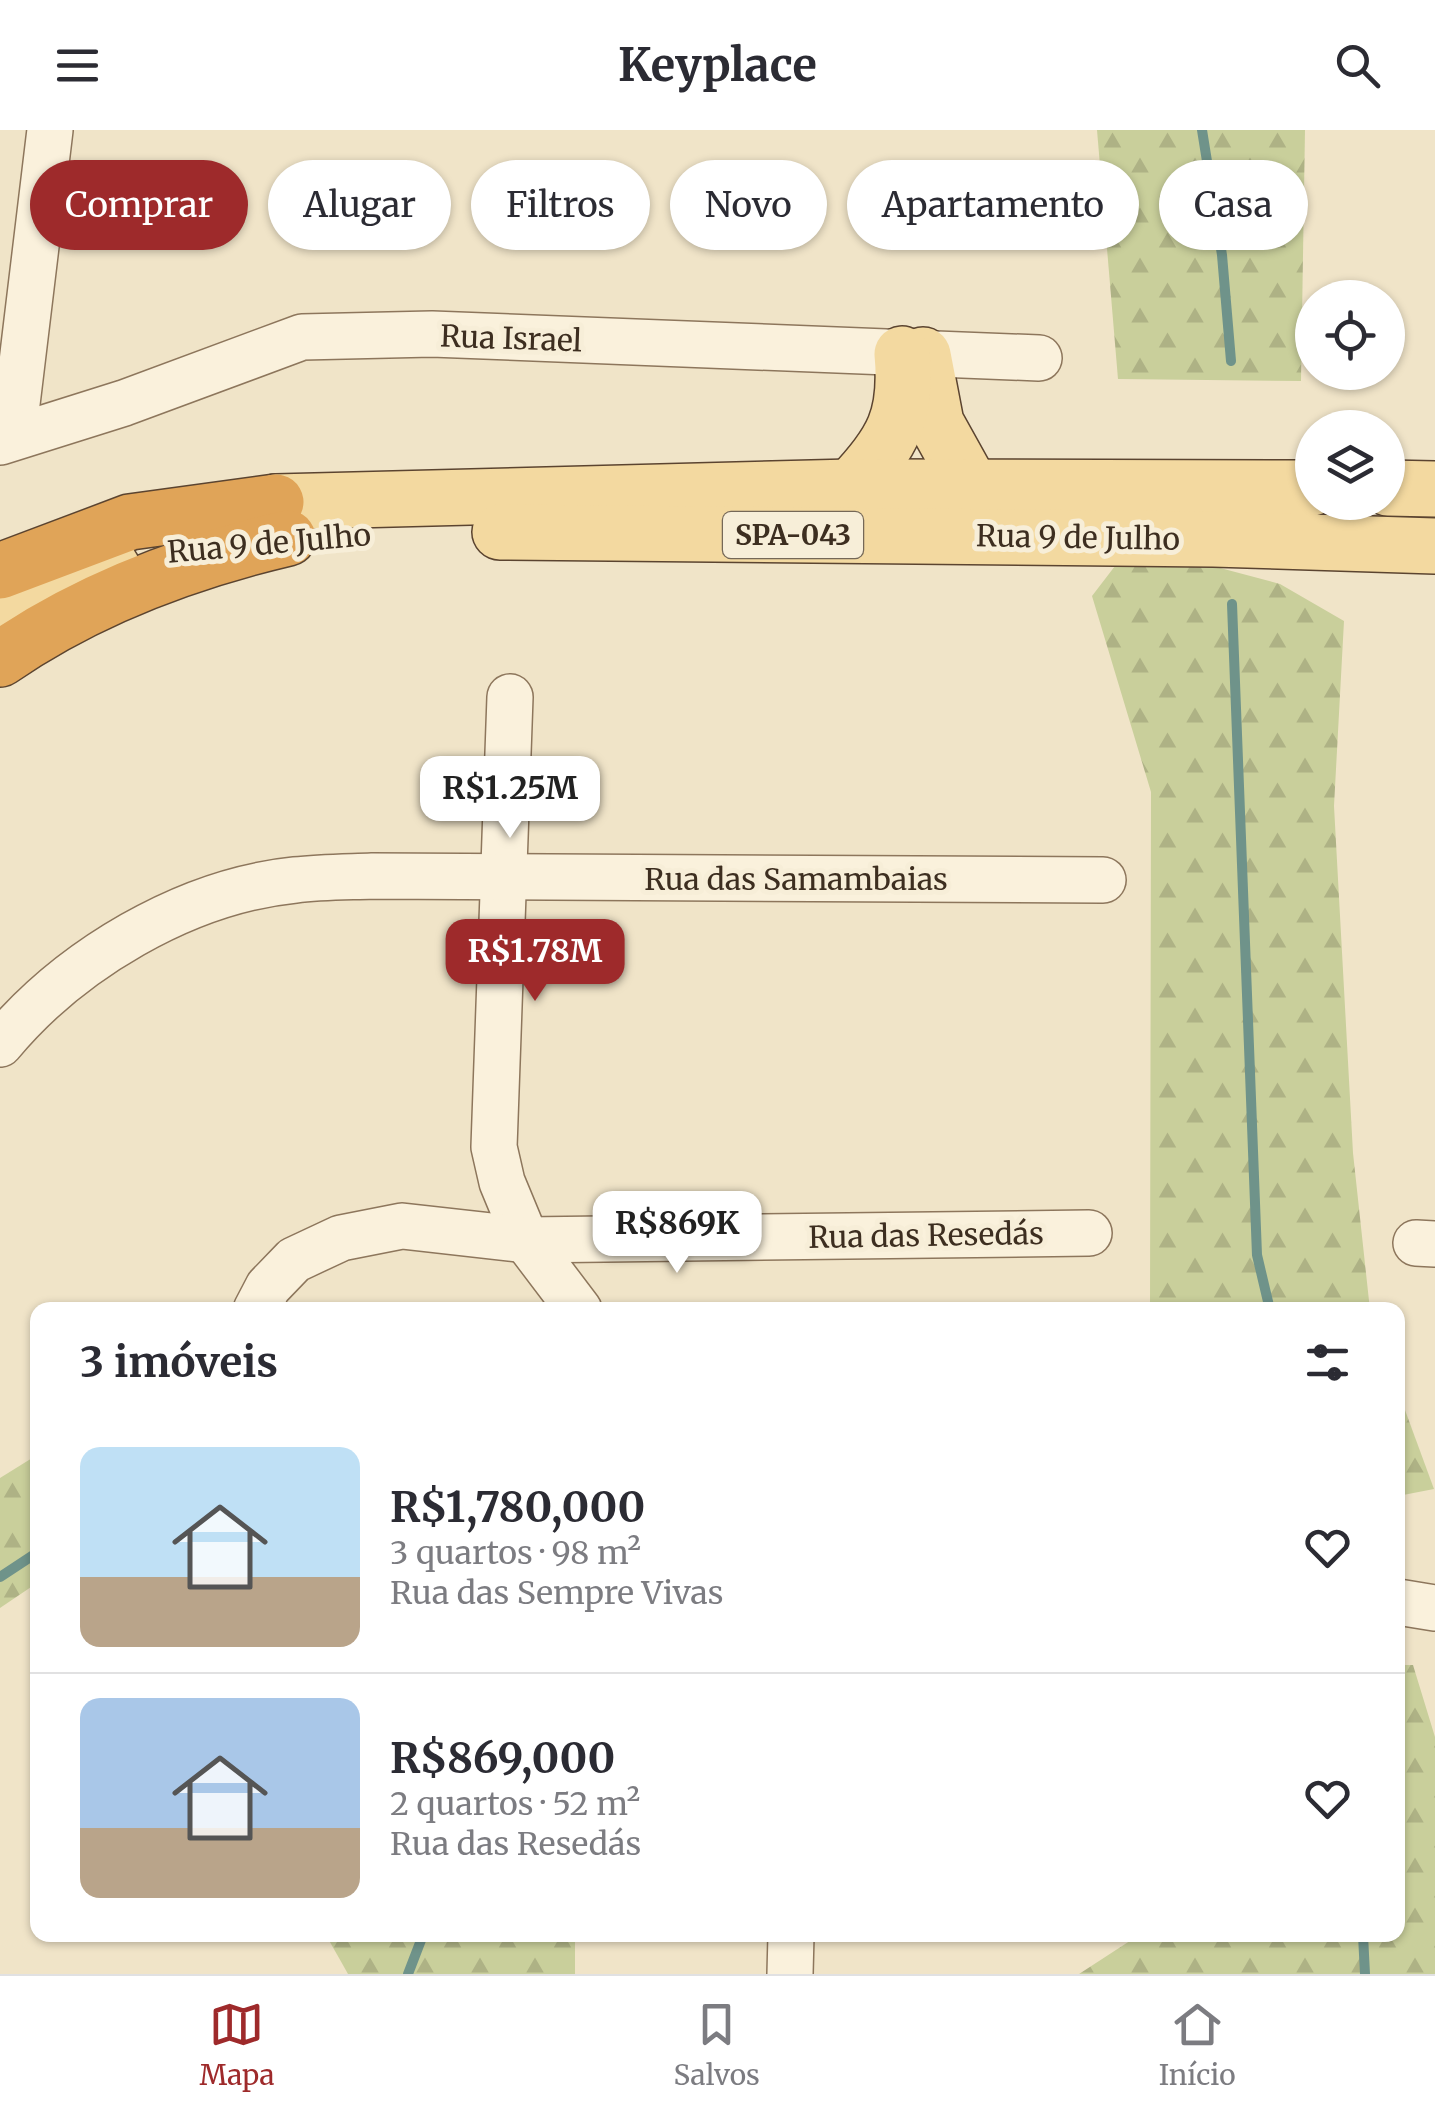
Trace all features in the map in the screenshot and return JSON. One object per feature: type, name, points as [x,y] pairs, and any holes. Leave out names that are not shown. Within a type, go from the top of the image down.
[{"type":"highway","points":[[0,571],[130,522],[282,520]]},
{"type":"highway","points":[[0,659],[132,587],[218,554],[282,520]]},
{"type":"main road","points":[[912,355],[936,423],[971,486]]},
{"type":"main road","points":[[851,487],[878,458],[893,432],[912,355]]},
{"type":"main road","name":"Rua 9 de Julho","points":[[0,622],[108,569],[153,553],[216,543],[282,520],[851,487],[1295,488]]},
{"type":"main road","points":[[1405,488],[1435,488]]},
{"type":"main road","name":"Rua 9 de Julho","points":[[282,520],[420,531],[1214,539],[1435,546]]},
{"type":"street","points":[[6,440],[50,130]]},
{"type":"street","name":"Rua Israel","points":[[6,440],[124,403],[302,336],[432,334],[1039,358]]},
{"type":"street","points":[[510,697],[494,1148],[502,1182],[526,1240],[573,1302]]},
{"type":"street","name":"Rua das Samambaias","points":[[0,1044],[29,1009],[91,961],[152,922],[231,895],[292,880],[372,876],[1103,880]]},
{"type":"street","name":"Rua das Resedás","points":[[260,1302],[294,1260],[362,1232],[402,1226],[526,1240],[1088,1233]]},
{"type":"street","points":[[1405,1603],[1435,1608]]},
{"type":"street","points":[[790,1974],[791,1942]]},
{"type":"green space","points":[[1097,130],[1305,130],[1305,160],[1159,160],[1159,250],[1303,250],[1303,280],[1295,280],[1295,381],[1118,379],[1107,250],[1139,250],[1139,160],[1100,160]]},
{"type":"green space","points":[[1175,556],[1280,584],[1344,621],[1334,806],[1353,1153],[1369,1302],[1150,1302],[1151,792],[1092,596],[1115,566]]},
{"type":"green space","points":[[1405,1410],[1434,1489],[1405,1495]]},
{"type":"green space","points":[[30,1459],[30,1588],[0,1608],[0,1478]]},
{"type":"green space","points":[[1405,1665],[1413,1665],[1435,1737],[1435,1974],[1079,1974],[1128,1942],[1405,1942]]},
{"type":"green space","points":[[330,1942],[575,1942],[575,1974],[348,1974]]},
{"type":"waterway","points":[[1202,130],[1222,255],[1231,361]]},
{"type":"waterway","points":[[1232,604],[1257,1255],[1268,1302]]},
{"type":"waterway","points":[[0,1577],[30,1557]]},
{"type":"waterway","points":[[408,1974],[420,1942]]},
{"type":"waterway","points":[[1363,1942],[1365,1974]]}]
